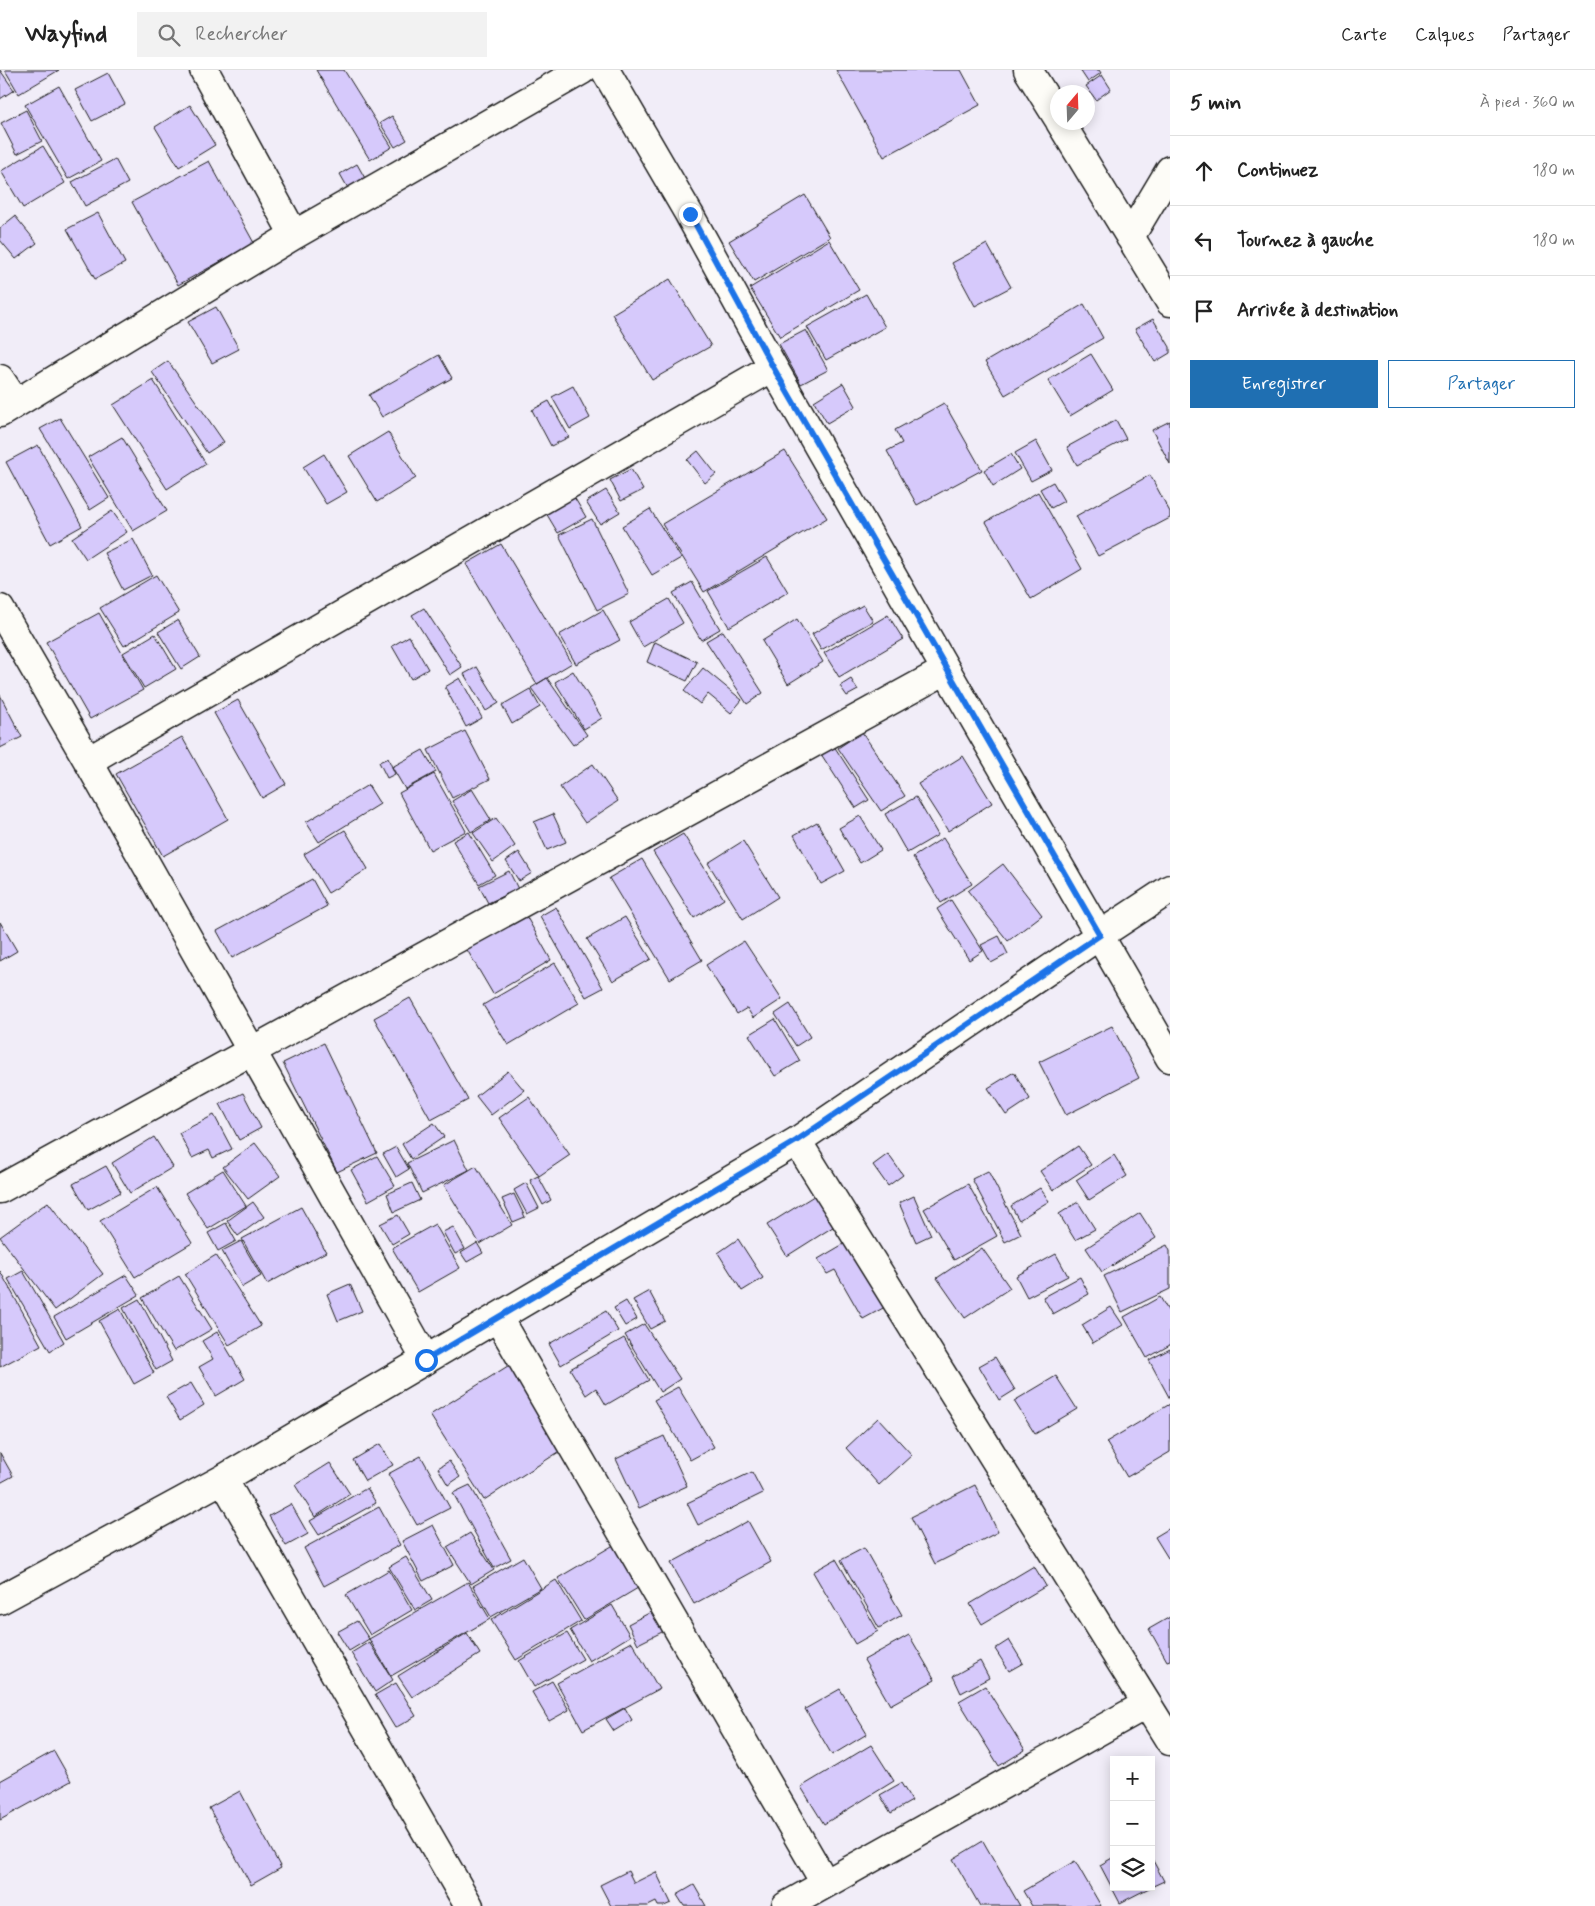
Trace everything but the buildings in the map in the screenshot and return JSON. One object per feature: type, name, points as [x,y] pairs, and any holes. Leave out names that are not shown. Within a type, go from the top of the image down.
[{"type":"street","points":[[204,70],[294,235]]},
{"type":"street","points":[[0,378],[8,408],[294,235],[582,70]]},
{"type":"street","points":[[605,70],[690,214],[773,367],[1170,1058]]},
{"type":"street","points":[[1028,70],[1050,105]]},
{"type":"street","points":[[1065,130],[1170,302]]},
{"type":"street","points":[[1130,237],[1170,170]]},
{"type":"street","points":[[88,761],[773,367]]},
{"type":"street","points":[[0,609],[88,761],[426,1360]]},
{"type":"street","points":[[0,1189],[946,670]]},
{"type":"street","points":[[0,1600],[223,1479],[796,1141],[1170,889]]},
{"type":"street","points":[[796,1141],[1170,1741]]},
{"type":"street","points":[[498,1318],[825,1883]]},
{"type":"street","points":[[223,1479],[469,1906]]},
{"type":"street","points":[[786,1906],[1147,1704]]},
{"type":"route","points":[[426,1360],[796,1141],[1100,935],[773,367],[690,214]]}]
